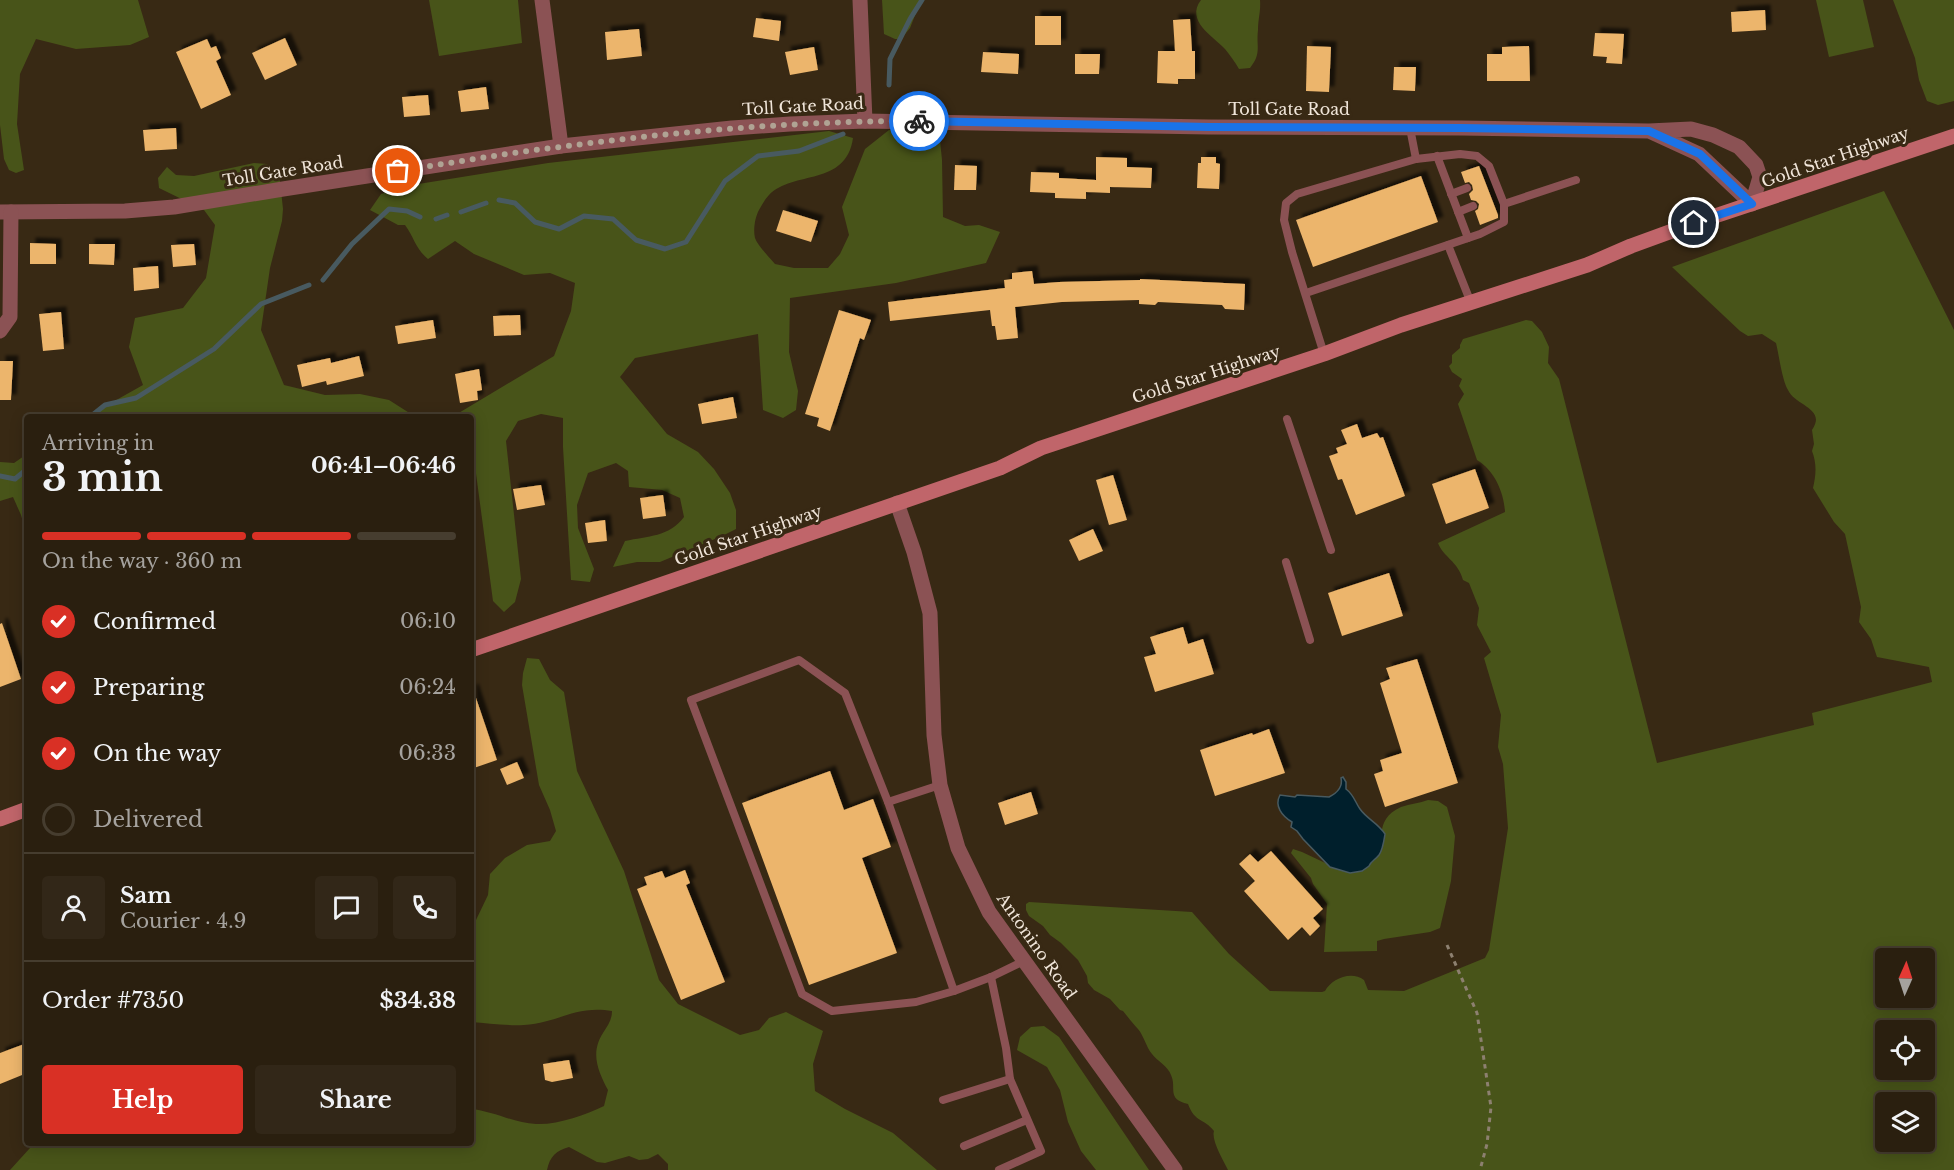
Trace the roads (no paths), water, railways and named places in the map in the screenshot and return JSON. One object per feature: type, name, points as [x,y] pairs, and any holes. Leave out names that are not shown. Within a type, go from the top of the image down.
[{"type":"main road","name":"Gold Star Highway","points":[[474,649],[1000,468],[1041,448],[1587,265],[1642,242],[1954,136]]},
{"type":"main road","points":[[0,819],[24,810]]},
{"type":"street","points":[[542,0],[561,146]]},
{"type":"street","points":[[860,0],[865,121]]},
{"type":"street","name":"Toll Gate Road","points":[[5,212],[125,211],[174,207],[561,146],[732,128],[865,121],[1209,127],[1649,131],[1691,129],[1713,135],[1739,147],[1756,165],[1760,177],[1752,204],[1700,154],[1649,131]]},
{"type":"street","points":[[0,331],[10,317],[5,212]]},
{"type":"street","name":"Antonino Road","points":[[897,503],[914,552],[930,613],[934,735],[940,785],[958,848],[985,905],[1174,1170]]},
{"type":"lane","points":[[1410,128],[1416,159]]},
{"type":"lane","points":[[1306,293],[1468,238],[1504,222],[1504,204],[1490,180],[1489,166],[1477,156],[1460,154],[1416,159],[1297,194],[1286,203],[1284,220],[1292,252],[1324,354]]},
{"type":"lane","points":[[1437,156],[1468,238]]},
{"type":"lane","points":[[1504,204],[1576,180]]},
{"type":"lane","points":[[1451,194],[1467,188]]},
{"type":"lane","points":[[1492,199],[1501,196]]},
{"type":"lane","points":[[1458,212],[1473,206]]},
{"type":"lane","points":[[1448,245],[1471,303]]},
{"type":"lane","points":[[1287,419],[1331,550]]},
{"type":"lane","points":[[1286,562],[1310,640]]},
{"type":"lane","points":[[954,991],[888,802],[846,693],[799,660],[691,700],[802,994],[832,1011],[916,1002],[954,991],[991,977],[1024,961]]},
{"type":"lane","points":[[888,802],[940,785]]},
{"type":"lane","points":[[991,977],[1010,1079],[1041,1151],[999,1170]]},
{"type":"lane","points":[[943,1100],[1010,1079]]},
{"type":"lane","points":[[964,1146],[1028,1120]]},
{"type":"water","points":[[1343,777],[1346,789],[1360,809],[1385,834],[1378,857],[1362,871],[1350,873],[1330,867],[1291,827],[1292,822],[1282,814],[1278,803],[1280,795],[1329,797],[1339,789]]},
{"type":"waterway","points":[[889,85],[890,59],[922,0]]},
{"type":"waterway","points":[[499,200],[515,203],[535,222],[559,229],[584,216],[613,219],[636,240],[665,249],[686,242],[725,181],[758,156],[799,151],[843,134]]},
{"type":"waterway","points":[[461,212],[486,203]]},
{"type":"waterway","points":[[323,280],[352,244],[389,209],[407,211],[420,217]]},
{"type":"waterway","points":[[436,219],[447,215]]},
{"type":"waterway","points":[[94,414],[105,405],[136,398],[214,349],[261,304],[309,285]]},
{"type":"waterway","points":[[0,476],[15,479],[24,472]]}]
